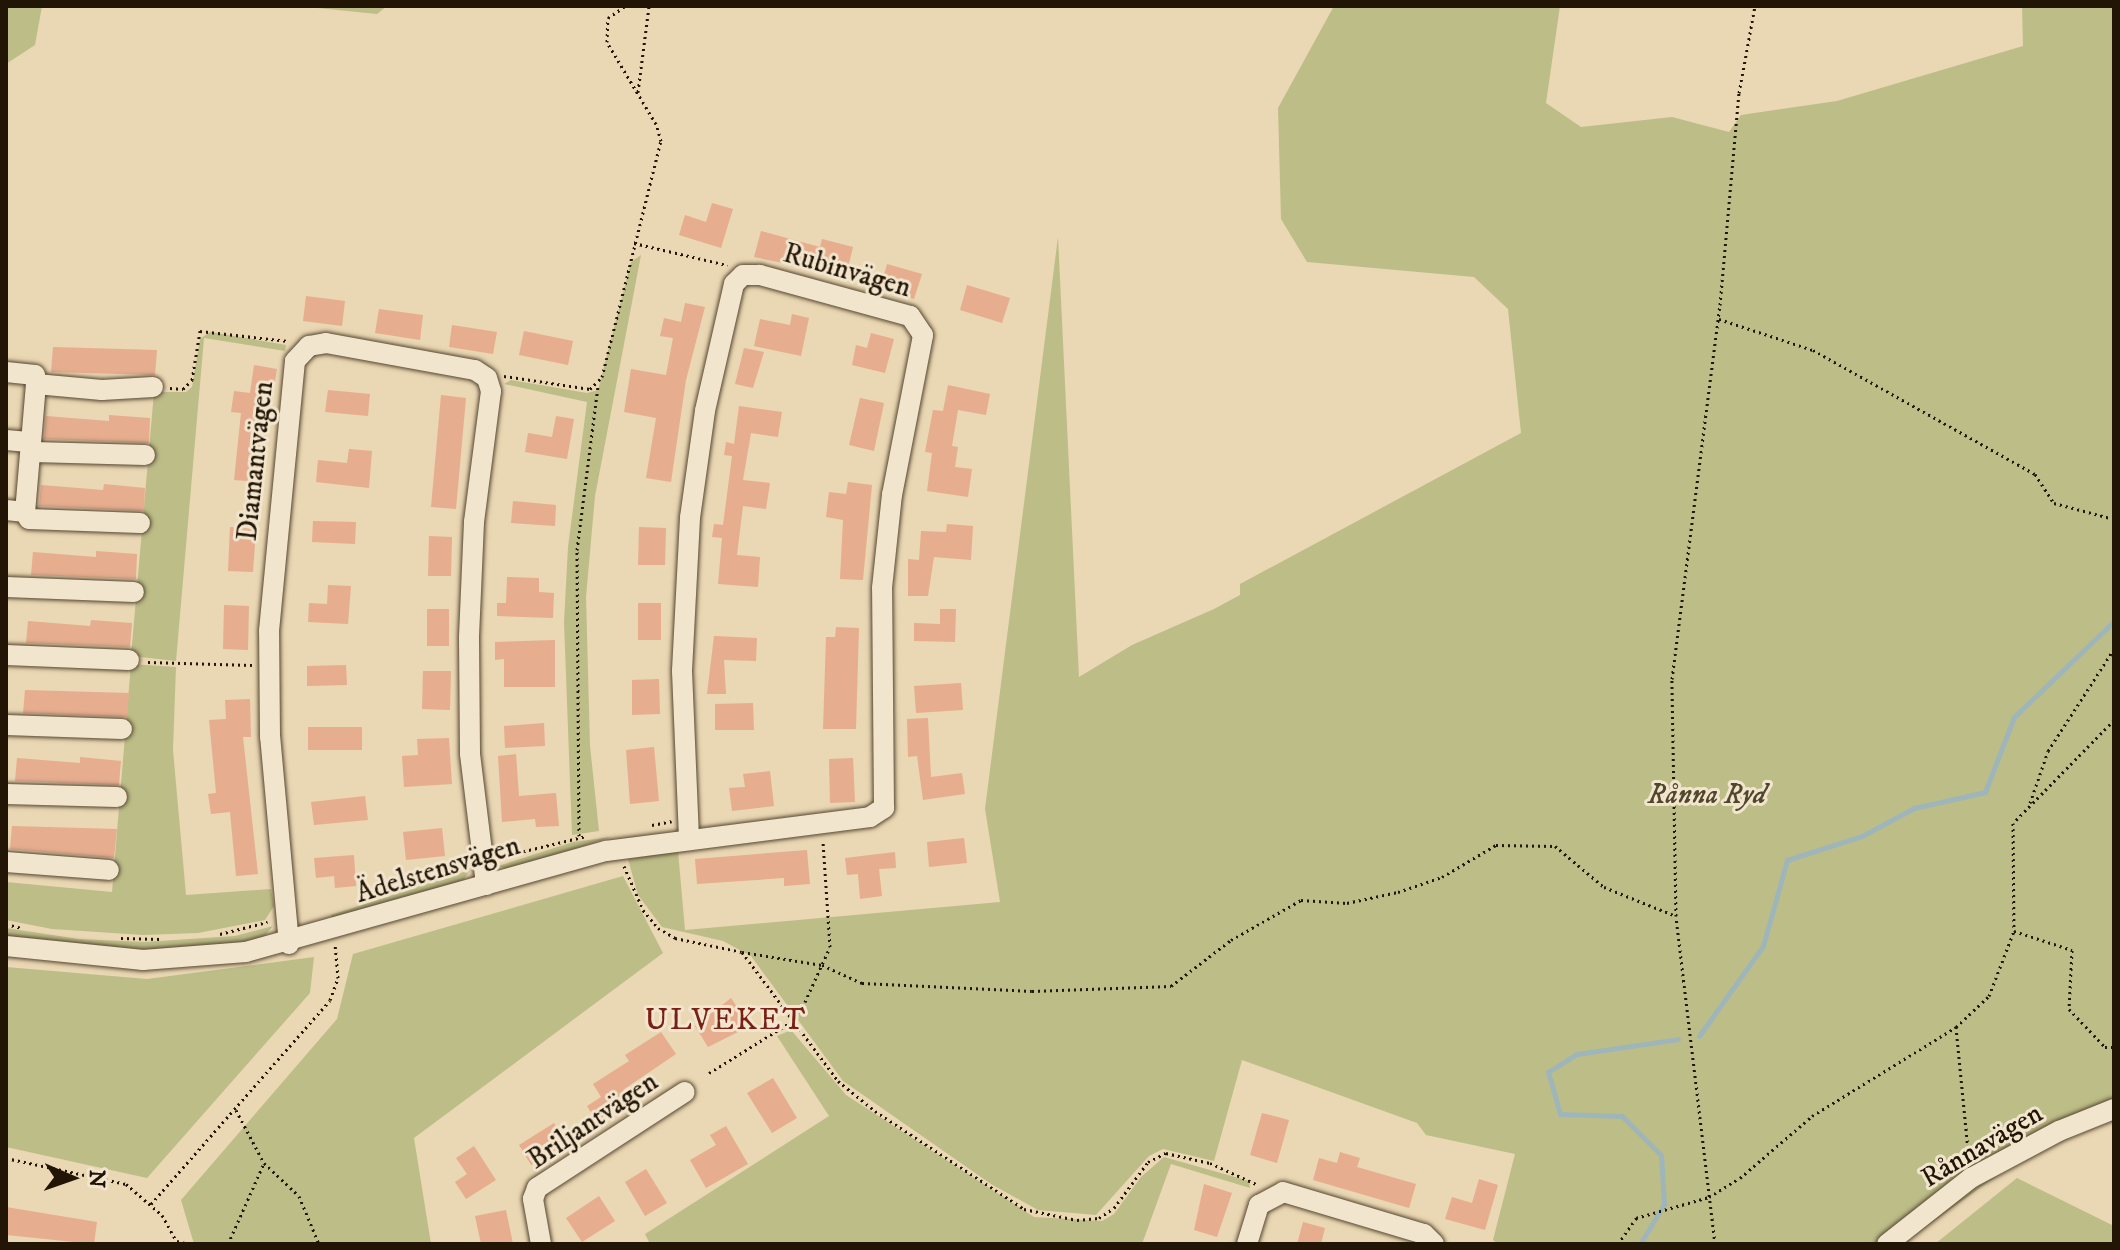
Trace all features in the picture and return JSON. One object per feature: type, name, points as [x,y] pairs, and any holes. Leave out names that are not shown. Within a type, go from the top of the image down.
[{"type":"street","name":"Rubinvägen","points":[[689,837],[682,671],[690,518],[720,338],[734,284],[743,275],[760,275],[910,316],[923,335],[892,495],[882,588],[884,808]]},
{"type":"street","name":"Diamantvägen","points":[[289,944],[270,737],[269,631],[295,361],[309,346],[326,343],[475,370],[487,378],[491,391],[474,522],[469,638],[470,754],[486,885]]},
{"type":"street","points":[[6,372],[35,375],[36,384],[32,447],[16,511],[29,519],[140,523]]},
{"type":"street","points":[[36,384],[102,390],[153,387]]},
{"type":"street","points":[[6,440],[32,447],[145,455]]},
{"type":"street","points":[[6,587],[134,592]]},
{"type":"street","points":[[6,655],[129,660]]},
{"type":"street","points":[[6,725],[122,729]]},
{"type":"street","points":[[6,794],[117,797]]},
{"type":"street","name":"Ädelstensvägen","points":[[6,946],[143,960],[199,958],[289,944],[606,851],[689,837],[870,817],[884,808]]},
{"type":"street","points":[[6,862],[109,870]]},
{"type":"street","name":"Briljantvägen","points":[[541,1244],[533,1199],[537,1188],[685,1092]]},
{"type":"street","name":"Rånnavägen","points":[[1887,1244],[1971,1178],[2048,1136],[2114,1109]]},
{"type":"street","points":[[1247,1244],[1259,1205],[1283,1192],[1424,1234],[1434,1244]]},
{"type":"path","points":[[580,837],[577,550],[598,386],[661,141],[638,92],[607,42],[608,18],[625,6]]},
{"type":"path","points":[[638,92],[649,6]]},
{"type":"path","points":[[1715,1244],[1676,916],[1672,679],[1719,319],[1739,93],[1755,6]]},
{"type":"path","points":[[634,243],[735,267]]},
{"type":"path","points":[[1719,319],[1813,350],[2035,474],[2054,503],[2114,519]]},
{"type":"path","points":[[153,387],[183,389],[192,380],[200,331],[292,342]]},
{"type":"path","points":[[500,376],[598,386]]},
{"type":"path","points":[[2029,807],[2048,751],[2114,649]]},
{"type":"path","points":[[129,660],[260,665]]},
{"type":"path","points":[[1618,1244],[1636,1218],[1709,1197],[1740,1178],[1812,1116],[1956,1027],[1989,996],[2014,931],[2013,823],[2114,720]]},
{"type":"path","points":[[709,1073],[791,1022],[822,965],[830,947],[831,917],[822,832]]},
{"type":"path","points":[[623,859],[628,883],[658,928],[675,938],[822,965],[862,983],[949,989],[1171,986],[1231,940],[1301,900],[1347,903],[1398,892],[1442,877],[1496,845],[1555,846],[1604,887],[1676,916]]},
{"type":"path","points":[[213,935],[286,913]]},
{"type":"path","points":[[6,924],[27,929]]},
{"type":"path","points":[[2014,931],[2072,950],[2069,1009],[2105,1047],[2114,1047]]},
{"type":"path","points":[[118,938],[172,939]]},
{"type":"path","points":[[151,1204],[330,1000],[338,978],[334,939]]},
{"type":"path","points":[[742,952],[791,1022],[838,1081],[875,1111],[1024,1209],[1077,1220],[1099,1218],[1114,1208],[1148,1162],[1166,1153],[1210,1163],[1259,1187]]},
{"type":"path","points":[[1956,1027],[1971,1178]]},
{"type":"path","points":[[236,1110],[264,1163],[299,1196],[319,1244]]},
{"type":"path","points":[[6,1158],[113,1179],[151,1204],[178,1242],[189,1244]]},
{"type":"path","points":[[228,1244],[264,1163]]},
{"type":"green space","points":[[6,6],[42,6],[35,45],[6,64]]},
{"type":"green space","points":[[298,6],[387,6],[377,14]]},
{"type":"green space","name":"Rånna Ryd","points":[[1334,6],[1560,6],[1546,103],[1581,127],[1672,117],[1729,132],[1741,115],[1837,101],[2023,46],[2022,6],[2114,6],[2114,1117],[2054,1135],[1902,1244],[1498,1244],[1493,1240],[1515,1154],[1426,1135],[1417,1123],[1242,1060],[1214,1161],[1163,1149],[1149,1156],[1096,1215],[1038,1210],[991,1184],[843,1081],[751,956],[723,941],[662,927],[638,895],[628,859],[678,851],[685,930],[1000,902],[985,809],[1058,237],[1079,677],[1132,645],[1240,595],[1240,584],[1521,433],[1508,309],[1474,277],[1307,262],[1281,219],[1278,108]]},
{"type":"green space","points":[[641,255],[595,496],[586,597],[590,746],[599,831],[572,835],[564,622],[568,547],[587,402],[504,384],[511,380],[587,393],[598,390],[631,262]]},
{"type":"green space","points":[[210,332],[286,345],[285,351],[204,338],[176,661],[131,656],[154,392],[186,392],[192,387],[200,339]]},
{"type":"green space","points":[[131,664],[176,667],[173,750],[186,895],[271,889],[274,906],[265,920],[198,933],[143,935],[52,929],[6,920],[6,882],[112,892]]},
{"type":"green space","points":[[611,837],[508,870],[498,866],[573,842]]},
{"type":"green space","points":[[470,870],[461,884],[333,922],[331,915]]},
{"type":"green space","points":[[623,876],[663,953],[414,1138],[431,1244],[194,1244],[181,1200],[337,1019],[353,954]]},
{"type":"green space","points":[[273,926],[262,939],[171,950],[101,949],[6,936],[6,928],[79,939],[145,942],[235,936]]},
{"type":"green space","points":[[314,957],[310,993],[147,1178],[6,1147],[6,967],[147,979]]},
{"type":"green space","points":[[791,1030],[846,1095],[1034,1217],[1102,1221],[1114,1214],[1141,1177],[1164,1157],[1249,1181],[1250,1188],[1171,1164],[1142,1244],[650,1244],[645,1234],[829,1116],[777,1036]]},
{"type":"green space","points":[[2017,1178],[2114,1226],[2114,1244],[1935,1244]]},
{"type":"building","points":[[712,203],[733,209],[721,248],[679,235],[685,215],[706,222]]},
{"type":"building","points":[[761,231],[820,247],[822,239],[853,247],[846,276],[754,257]]},
{"type":"building","points":[[887,264],[922,274],[914,299],[880,289]]},
{"type":"building","points":[[967,285],[1010,298],[1002,323],[960,310]]},
{"type":"building","points":[[306,296],[345,301],[342,326],[303,321]]},
{"type":"building","points":[[685,303],[705,307],[686,380],[671,482],[646,478],[656,418],[624,412],[631,369],[666,375],[673,338],[660,336],[664,318],[681,322]]},
{"type":"building","points":[[379,309],[423,315],[420,340],[375,333]]},
{"type":"building","points":[[792,314],[809,318],[801,356],[754,346],[760,319],[790,325]]},
{"type":"building","points":[[452,325],[497,332],[493,354],[449,347]]},
{"type":"building","points":[[524,331],[573,341],[568,365],[519,355]]},
{"type":"building","points":[[871,333],[894,339],[885,373],[852,365],[856,345],[867,348]]},
{"type":"building","points":[[53,347],[157,350],[155,375],[51,372]]},
{"type":"building","points":[[744,348],[764,352],[753,388],[735,384]]},
{"type":"building","points":[[254,365],[277,369],[259,482],[234,480],[241,413],[231,412],[234,391],[250,393]]},
{"type":"building","points":[[948,385],[990,394],[986,415],[958,410],[952,446],[958,447],[955,467],[972,469],[968,497],[927,491],[932,453],[925,452],[933,410],[943,411]]},
{"type":"building","points":[[328,390],[370,394],[368,416],[325,412]]},
{"type":"building","points":[[441,395],[466,398],[456,509],[431,507]]},
{"type":"building","points":[[860,398],[884,403],[874,451],[849,445]]},
{"type":"building","points":[[739,406],[782,412],[778,437],[751,433],[743,480],[770,483],[766,509],[743,506],[737,555],[760,557],[758,587],[718,584],[722,538],[712,537],[714,524],[723,525],[732,456],[724,455],[726,442],[734,444]]},
{"type":"building","points":[[109,415],[150,418],[149,443],[44,439],[46,416],[109,421]]},
{"type":"building","points":[[556,416],[574,419],[567,459],[525,452],[528,433],[552,437]]},
{"type":"building","points":[[349,449],[372,451],[369,488],[316,482],[318,460],[347,463]]},
{"type":"building","points":[[848,482],[872,485],[863,580],[840,579],[843,520],[826,517],[829,492],[846,494]]},
{"type":"building","points":[[104,484],[145,488],[144,511],[39,506],[41,485],[103,490]]},
{"type":"building","points":[[513,501],[556,505],[555,526],[511,523]]},
{"type":"building","points":[[313,521],[356,522],[355,544],[312,542]]},
{"type":"building","points":[[947,524],[973,526],[971,560],[934,557],[928,596],[908,596],[908,559],[919,560],[921,531],[946,532]]},
{"type":"building","points":[[230,527],[256,529],[253,572],[228,571]]},
{"type":"building","points":[[639,527],[666,528],[665,565],[638,565]]},
{"type":"building","points":[[429,536],[452,537],[451,576],[428,576]]},
{"type":"building","points":[[96,551],[137,554],[136,579],[31,575],[33,552],[96,557]]},
{"type":"building","points":[[507,577],[539,578],[539,592],[554,593],[553,618],[497,616],[497,603],[506,603]]},
{"type":"building","points":[[328,585],[351,586],[348,624],[308,622],[309,603],[327,604]]},
{"type":"building","points":[[638,603],[661,603],[661,640],[638,640]]},
{"type":"building","points":[[224,605],[249,606],[248,650],[223,649]]},
{"type":"building","points":[[427,609],[449,609],[449,646],[427,646]]},
{"type":"building","points":[[940,609],[956,609],[955,642],[914,641],[914,623],[940,624]]},
{"type":"building","points":[[91,620],[132,623],[130,647],[26,643],[28,621],[90,626]]},
{"type":"building","points":[[836,627],[859,628],[856,729],[823,729],[826,637],[835,637]]},
{"type":"building","points":[[714,636],[757,638],[756,661],[724,660],[726,694],[707,694]]},
{"type":"building","points":[[555,640],[555,687],[504,687],[504,659],[495,660],[495,642]]},
{"type":"building","points":[[346,665],[347,685],[307,686],[307,666]]},
{"type":"building","points":[[423,671],[451,671],[450,710],[422,709]]},
{"type":"building","points":[[659,679],[660,714],[632,715],[632,680]]},
{"type":"building","points":[[961,683],[963,710],[916,713],[914,686]]},
{"type":"building","points":[[25,690],[129,693],[127,717],[23,713]]},
{"type":"building","points":[[250,699],[251,737],[243,737],[258,874],[236,876],[230,812],[211,814],[208,794],[216,793],[209,720],[226,719],[225,700]]},
{"type":"building","points":[[753,703],[754,730],[715,730],[715,704]]},
{"type":"building","points":[[928,718],[931,777],[962,773],[965,794],[923,800],[917,756],[908,757],[907,719]]},
{"type":"building","points":[[544,723],[545,746],[505,748],[504,726]]},
{"type":"building","points":[[308,727],[362,727],[362,750],[308,750]]},
{"type":"building","points":[[449,738],[452,784],[404,787],[402,756],[418,755],[417,739]]},
{"type":"building","points":[[654,747],[659,801],[630,804],[626,750]]},
{"type":"building","points":[[516,754],[519,796],[556,793],[559,826],[536,827],[535,819],[502,822],[498,756]]},
{"type":"building","points":[[80,757],[121,761],[119,785],[15,781],[17,758],[80,763]]},
{"type":"building","points":[[853,758],[855,802],[830,803],[829,759]]},
{"type":"building","points":[[770,771],[774,806],[732,811],[729,788],[745,787],[743,774]]},
{"type":"building","points":[[365,796],[368,820],[314,825],[311,802]]},
{"type":"building","points":[[12,826],[117,829],[114,858],[10,849]]},
{"type":"building","points":[[442,828],[445,856],[406,860],[403,832]]},
{"type":"building","points":[[964,838],[967,863],[929,867],[927,842]]},
{"type":"building","points":[[807,850],[810,884],[784,886],[784,878],[697,884],[695,859]]},
{"type":"building","points":[[895,852],[896,868],[879,869],[882,896],[860,899],[858,874],[847,875],[845,858]]},
{"type":"building","points":[[354,855],[356,886],[335,888],[334,876],[316,878],[314,858]]},
{"type":"building","points":[[731,998],[750,1026],[708,1047],[695,1026]]},
{"type":"building","points":[[661,1032],[676,1054],[623,1090],[632,1103],[598,1124],[587,1106],[601,1097],[593,1084],[629,1061],[625,1055]]},
{"type":"building","points":[[773,1078],[797,1118],[772,1133],[747,1093]]},
{"type":"building","points":[[1262,1113],[1289,1120],[1277,1163],[1250,1155]]},
{"type":"building","points":[[554,1123],[566,1144],[531,1165],[519,1145]]},
{"type":"building","points":[[726,1126],[748,1164],[706,1188],[690,1160],[716,1145],[710,1135]]},
{"type":"building","points":[[474,1146],[496,1180],[466,1199],[455,1182],[467,1174],[456,1158]]},
{"type":"building","points":[[1340,1152],[1360,1158],[1357,1167],[1416,1184],[1409,1208],[1313,1180],[1319,1158],[1337,1163]]},
{"type":"building","points":[[646,1169],[667,1203],[645,1216],[625,1182]]},
{"type":"building","points":[[1479,1179],[1498,1185],[1485,1230],[1445,1219],[1452,1197],[1472,1203]]},
{"type":"building","points":[[1204,1184],[1232,1193],[1217,1237],[1194,1230]]},
{"type":"building","points":[[599,1196],[615,1221],[582,1242],[566,1218]]},
{"type":"building","points":[[6,1207],[97,1222],[94,1244],[6,1235]]},
{"type":"building","points":[[506,1210],[513,1244],[481,1244],[475,1216]]},
{"type":"building","points":[[1303,1222],[1325,1228],[1321,1244],[1297,1244]]},
{"type":"waterway","points":[[1699,1036],[1763,946],[1787,860],[1862,836],[1914,808],[1985,792],[2014,717],[2114,621]]},
{"type":"waterway","points":[[1640,1244],[1664,1204],[1661,1155],[1622,1116],[1560,1114],[1548,1072],[1577,1054],[1678,1039]]},
{"type":"district","name":"ULVEKET","points":[[726,1021]]}]
